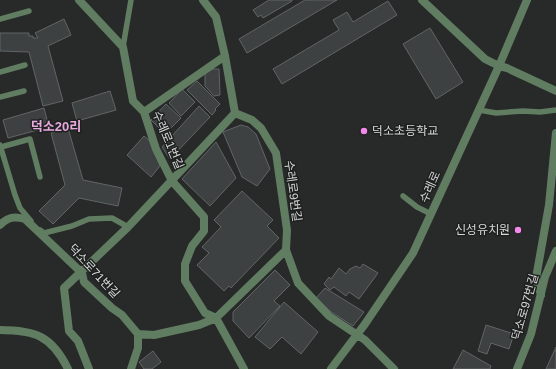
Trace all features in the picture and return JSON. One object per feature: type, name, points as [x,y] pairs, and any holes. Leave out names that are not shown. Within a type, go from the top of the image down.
[{"type":"street","points":[[79,0],[123,46]]},
{"type":"street","points":[[89,369],[78,341],[69,331],[64,288],[82,273],[128,227],[235,113],[225,56],[216,17],[203,0]]},
{"type":"street","points":[[422,0],[485,59],[556,91]]},
{"type":"street","name":"수레로","points":[[331,369],[365,324],[414,253],[499,66],[527,0]]},
{"type":"street","name":"수레로1번길","points":[[123,46],[133,101],[144,112],[156,149],[172,181],[204,217],[204,232],[192,246],[185,264],[185,281],[205,313],[216,318],[240,368]]},
{"type":"street","points":[[144,112],[225,56]]},
{"type":"street","name":"수레로9번길","points":[[235,113],[252,120],[261,128],[276,153],[287,230],[286,250],[298,283],[329,316],[365,340],[394,369]]},
{"type":"street","points":[[541,295],[536,278],[549,205],[556,133]]},
{"type":"street","name":"덕소로71번길","points":[[0,225],[9,218],[16,216],[25,220],[82,273],[84,282],[112,308],[122,315],[138,334]]},
{"type":"street","points":[[131,369],[138,348],[138,334],[154,335],[199,325],[216,318],[286,250]]},
{"type":"street","name":"덕소로97번길","points":[[517,369],[531,334],[545,277],[556,251]]},
{"type":"street","points":[[0,330],[33,333],[50,342],[63,359],[68,369]]},
{"type":"lane","points":[[123,46],[131,0]]},
{"type":"lane","points":[[0,19],[28,11]]},
{"type":"lane","points":[[0,72],[25,65]]},
{"type":"lane","points":[[0,97],[24,91]]},
{"type":"lane","points":[[479,110],[496,113],[523,110],[540,112],[556,110]]},
{"type":"lane","points":[[40,178],[30,139],[0,146],[20,208],[36,227],[44,233],[72,226],[89,219],[112,218],[128,227]]},
{"type":"lane","points":[[403,196],[416,207],[431,214]]},
{"type":"building","points":[[269,0],[292,1],[263,18],[261,15],[258,17],[253,10]]},
{"type":"building","points":[[305,0],[337,0],[247,53],[239,39]]},
{"type":"building","points":[[388,1],[397,15],[282,84],[273,69],[339,30],[333,20],[347,12],[353,22]]},
{"type":"building","points":[[64,19],[71,35],[48,46],[63,101],[43,106],[29,52],[0,51],[0,33],[29,33],[29,36],[38,38],[35,33]]},
{"type":"building","points":[[430,28],[463,82],[436,99],[403,44]]},
{"type":"building","points":[[213,69],[219,69],[220,95],[214,96],[205,86],[205,73]]},
{"type":"building","points":[[197,81],[220,104],[212,115],[187,90]]},
{"type":"building","points":[[182,89],[195,102],[181,116],[169,103]]},
{"type":"building","points":[[110,91],[116,110],[77,121],[72,103]]},
{"type":"building","points":[[166,104],[181,118],[165,134],[151,120]]},
{"type":"building","points":[[199,106],[210,117],[170,159],[162,147]]},
{"type":"building","points":[[44,108],[49,127],[8,138],[3,120]]},
{"type":"building","points":[[241,125],[248,127],[256,134],[270,169],[257,186],[242,177],[223,132]]},
{"type":"building","points":[[68,128],[83,180],[122,188],[118,206],[79,198],[53,224],[39,211],[65,185],[51,133]]},
{"type":"building","points":[[144,136],[149,140],[160,166],[151,177],[127,155]]},
{"type":"building","points":[[216,142],[236,178],[210,206],[182,179]]},
{"type":"building","points":[[242,191],[273,220],[267,226],[279,238],[231,288],[229,286],[224,291],[197,265],[209,253],[202,247],[221,227],[214,220]]},
{"type":"building","points":[[363,264],[378,273],[359,299],[349,292],[346,296],[334,287],[330,290],[324,284],[329,277],[331,279],[339,268],[346,274],[350,269],[356,266],[360,268]]},
{"type":"building","points":[[275,270],[290,285],[274,301],[280,306],[249,338],[233,321],[233,312]]},
{"type":"building","points":[[325,288],[364,312],[353,326],[330,311],[316,298]]},
{"type":"building","points":[[284,302],[318,332],[301,354],[282,337],[270,349],[255,337]]},
{"type":"building","points":[[486,325],[514,334],[509,349],[491,343],[487,354],[478,351]]},
{"type":"building","points":[[556,347],[556,369],[546,369]]},
{"type":"building","points":[[463,350],[491,366],[490,369],[453,369]]},
{"type":"building","points":[[153,351],[161,362],[152,369],[144,369],[139,362]]},
{"type":"place","name":"덕소초등학교","points":[[364,131]]},
{"type":"place","name":"신성유치원","points":[[518,230]]},
{"type":"district","name":"덕소20리","points":[[56,126]]}]
